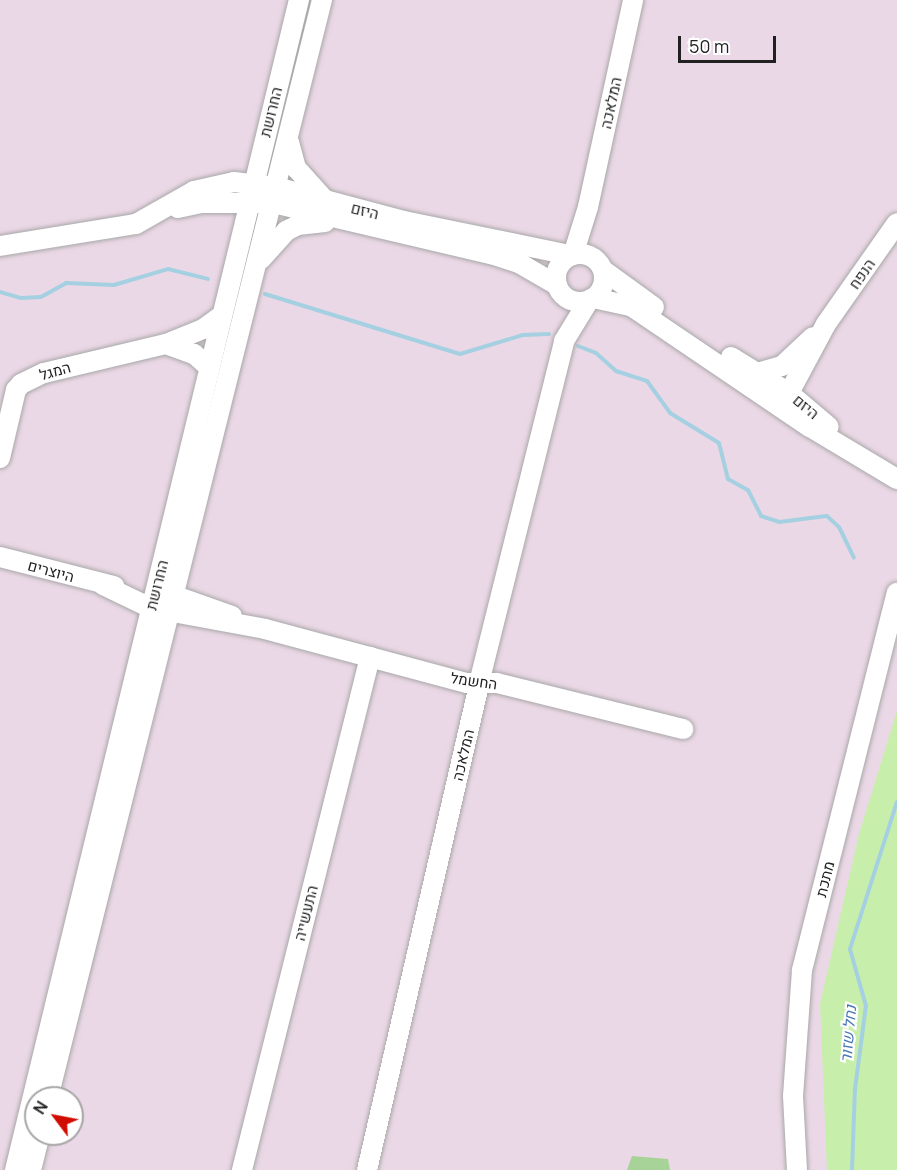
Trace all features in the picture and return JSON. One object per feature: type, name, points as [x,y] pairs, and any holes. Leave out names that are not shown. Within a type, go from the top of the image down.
[{"type":"street","name":"החרושת","points":[[15,1170],[247,205],[299,0]]},
{"type":"street","name":"החרושת","points":[[51,1086],[322,0]]},
{"type":"street","name":"המלאכה","points":[[564,341],[558,267],[571,255],[588,207],[633,0]]},
{"type":"street","points":[[288,139],[296,168],[326,201]]},
{"type":"street","name":"היזם","points":[[0,246],[136,224],[210,185],[253,182],[275,195],[341,222],[399,227],[571,255]]},
{"type":"street","name":"היזם","points":[[166,210],[201,202],[247,205],[275,195],[326,201],[399,227],[519,263],[559,289]]},
{"type":"street","name":"המלאכה","points":[[367,1170],[479,683],[564,341],[591,299],[603,286],[588,207]]},
{"type":"street","points":[[256,266],[286,231],[314,221],[341,222]]},
{"type":"street","name":"הנפח","points":[[783,398],[826,324],[897,223]]},
{"type":"street","points":[[571,255],[586,254],[601,266]]},
{"type":"street","name":"היזם","points":[[601,266],[757,373],[783,398]]},
{"type":"street","points":[[559,289],[570,300],[591,299]]},
{"type":"street","name":"היזם","points":[[591,299],[631,306],[783,398],[897,479]]},
{"type":"street","name":"המגל","points":[[0,458],[16,390],[21,384],[44,373],[166,344],[203,329],[221,316]]},
{"type":"street","name":"הנפח","points":[[757,373],[782,366],[826,324]]},
{"type":"street","points":[[166,344],[194,354],[209,367]]},
{"type":"street","name":"היוצרים","points":[[0,557],[173,603]]},
{"type":"street","name":"מתכת","points":[[797,1170],[793,1096],[802,970],[897,593]]},
{"type":"street","name":"החשמל","points":[[173,603],[370,657],[479,683],[497,683],[683,729]]},
{"type":"street","name":"התעשייה","points":[[242,1170],[370,657]]},
{"type":"street","points":[[31,1170],[37,1146]]},
{"type":"shaded area","points":[[0,0],[897,0],[897,1170],[0,1170]]},
{"type":"green space","points":[[897,711],[897,1170],[827,1170],[820,1004],[859,834]]},
{"type":"green space","points":[[632,1156],[668,1159],[670,1170],[627,1170]]},
{"type":"waterway","points":[[0,292],[21,298],[41,297],[66,283],[114,285],[168,269],[208,279]]},
{"type":"waterway","points":[[265,294],[460,354],[523,335],[549,334]]},
{"type":"waterway","points":[[578,346],[596,353],[616,371],[647,381],[670,413],[719,443],[728,479],[748,490],[761,516],[779,522],[827,516],[839,527],[854,558]]},
{"type":"waterway","name":"נחל שזור","points":[[852,1170],[855,1089],[866,1006],[850,949],[897,802]]}]
